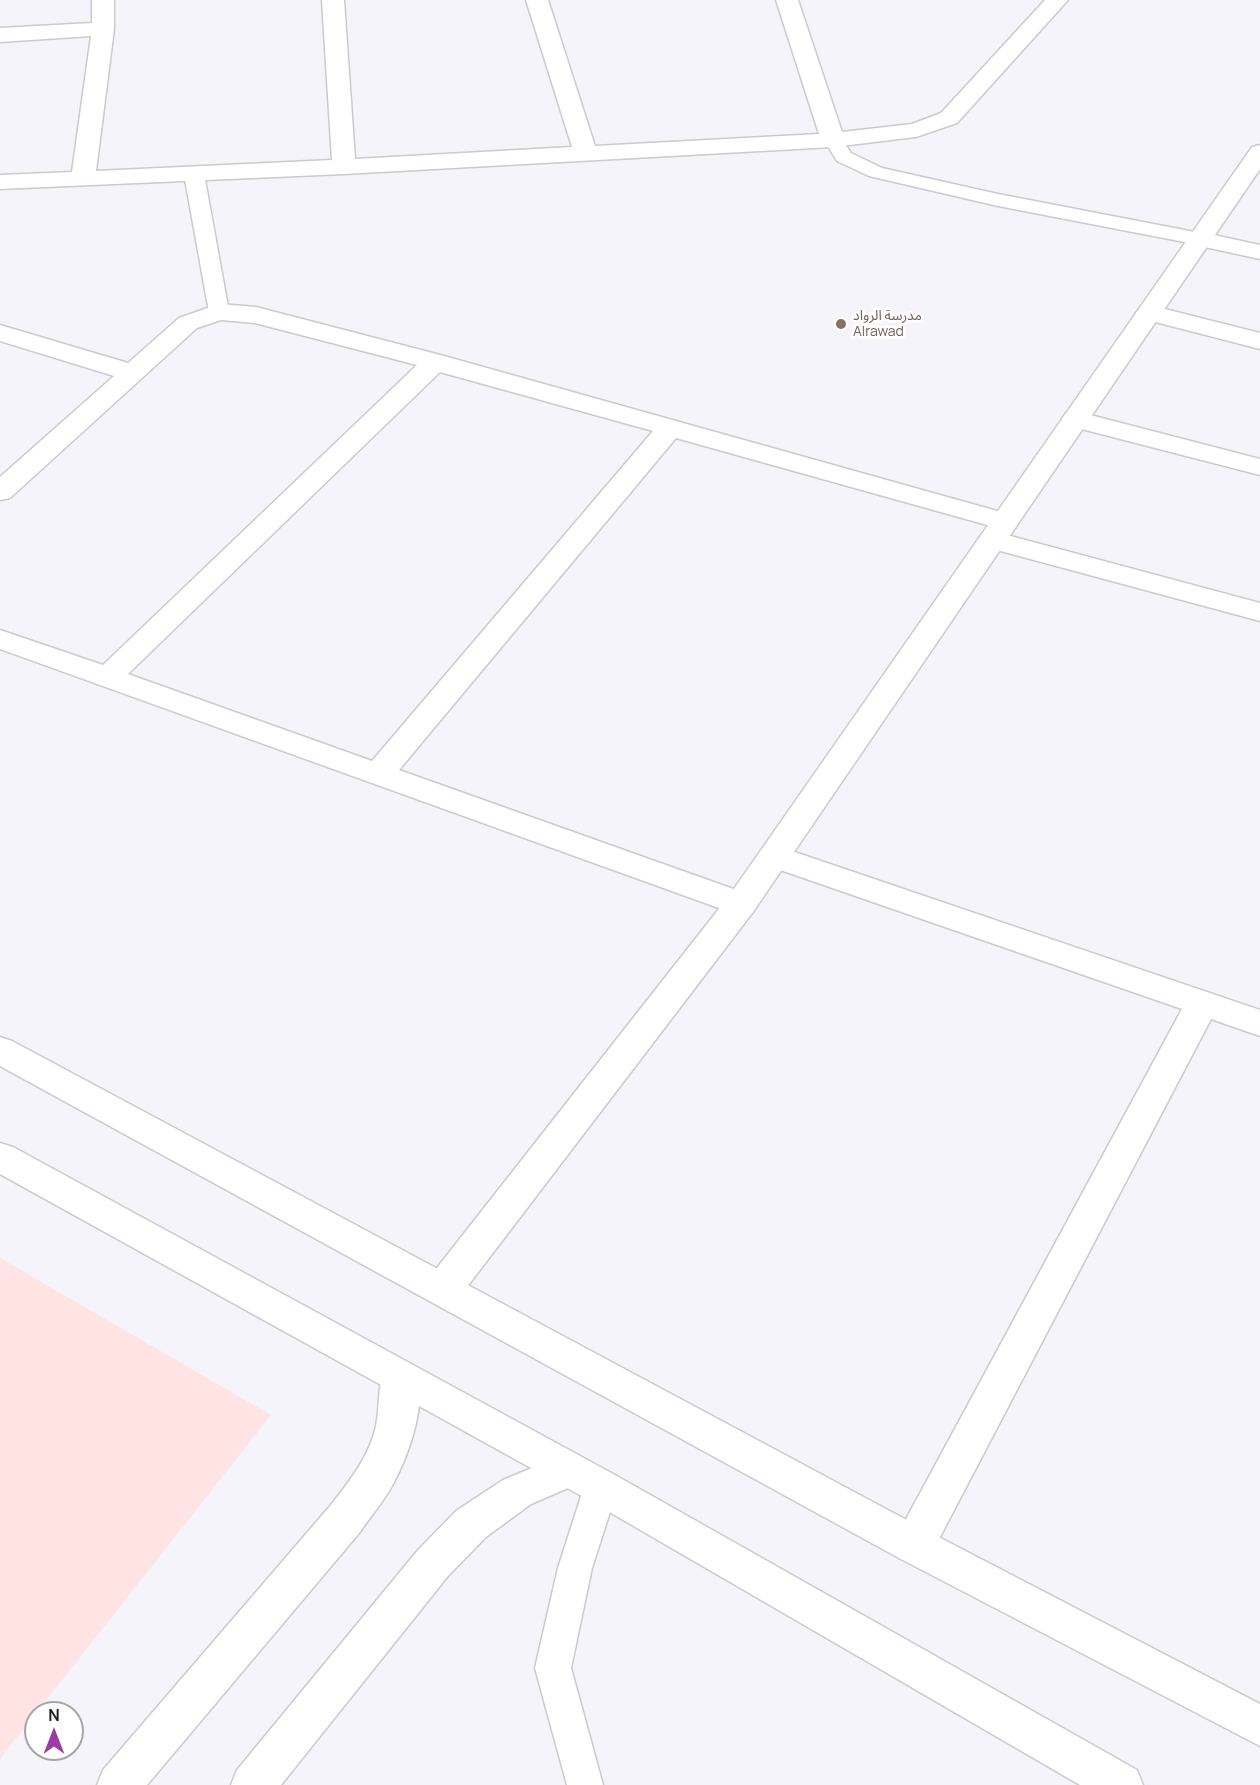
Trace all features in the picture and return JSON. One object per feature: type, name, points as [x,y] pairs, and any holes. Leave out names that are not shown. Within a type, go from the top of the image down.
[{"type":"street","points":[[83,178],[103,29],[103,0]]},
{"type":"street","points":[[333,0],[344,167]]},
{"type":"street","points":[[537,0],[586,154]]},
{"type":"street","points":[[787,0],[833,140]]},
{"type":"street","points":[[0,182],[344,167],[833,140],[916,130],[949,118],[1057,0]]},
{"type":"street","points":[[0,35],[103,29]]},
{"type":"street","points":[[443,1289],[741,904],[1259,156]]},
{"type":"street","points":[[1200,239],[1260,252]]},
{"type":"street","points":[[0,492],[188,322],[219,312],[256,315],[670,428],[1260,612]]},
{"type":"street","points":[[1149,313],[1260,341]]},
{"type":"street","points":[[0,333],[133,373]]},
{"type":"street","points":[[106,679],[435,362]]},
{"type":"street","points":[[1075,419],[1260,467]]},
{"type":"street","points":[[379,773],[670,428]]},
{"type":"street","points":[[0,639],[106,679],[379,773],[741,904]]},
{"type":"street","points":[[774,856],[1260,1023]]},
{"type":"street","points":[[914,1545],[1202,1003]]},
{"type":"street","points":[[0,1050],[914,1545],[1260,1726]]},
{"type":"street","points":[[0,1157],[584,1479],[1121,1785]]},
{"type":"street","points":[[119,1785],[345,1519],[377,1475],[396,1427],[400,1379]]},
{"type":"street","points":[[253,1785],[433,1563],[471,1524],[517,1492],[584,1479]]},
{"type":"lane","points":[[833,140],[844,157],[876,172],[998,200],[1200,239]]},
{"type":"lane","points":[[194,174],[219,312]]},
{"type":"lane","points":[[584,1479],[575,1568],[553,1668],[585,1785]]},
{"type":"shaded area","points":[[0,1258],[271,1415],[46,1701],[24,1701],[24,1729],[0,1759]]},
{"type":"place","name":"مدرسة الرواد Alrawad","points":[[841,324]]}]
